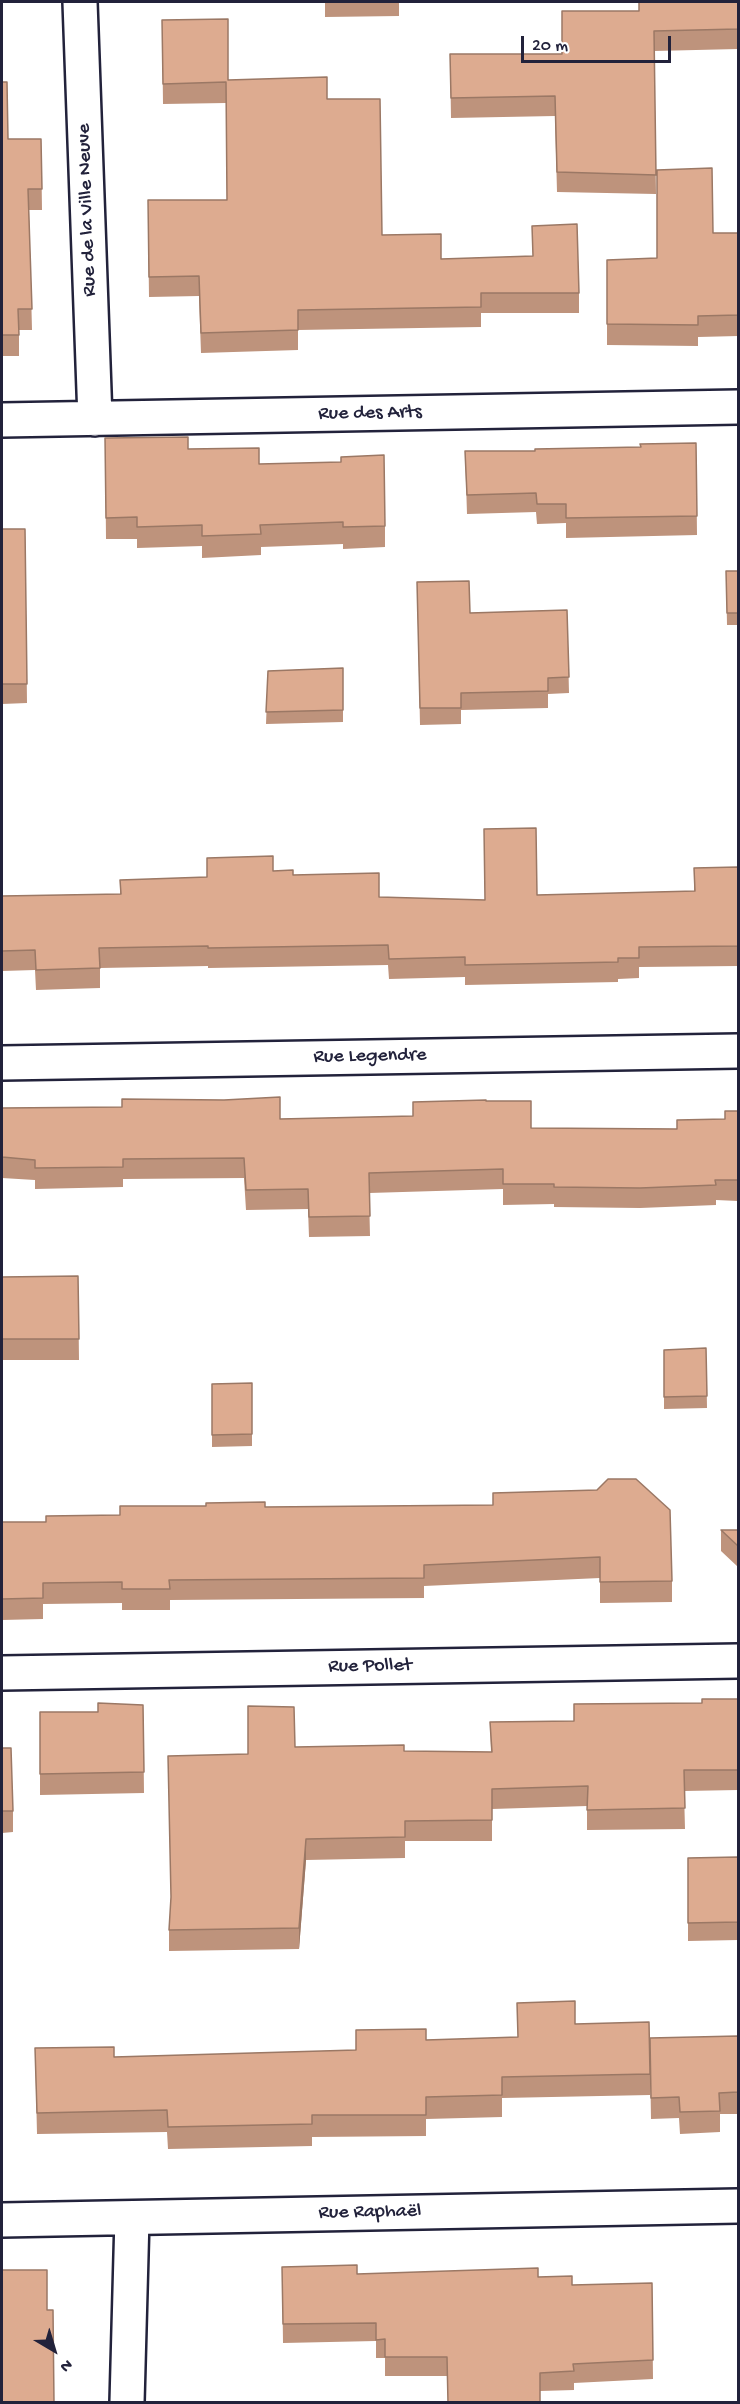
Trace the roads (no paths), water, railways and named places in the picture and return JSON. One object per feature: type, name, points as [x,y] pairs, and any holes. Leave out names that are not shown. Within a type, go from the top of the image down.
[{"type":"street","name":"Rue de la Ville Neuve","points":[[80,2],[95,419]]},
{"type":"street","name":"Rue des Arts","points":[[2,420],[738,407]]},
{"type":"street","name":"Rue Legendre","points":[[2,1063],[738,1051]]},
{"type":"street","name":"Rue Pollet","points":[[2,1673],[738,1661]]},
{"type":"street","name":"Rue Raphaël","points":[[2,2220],[738,2206]]},
{"type":"street","points":[[127,2403],[132,2218]]}]
